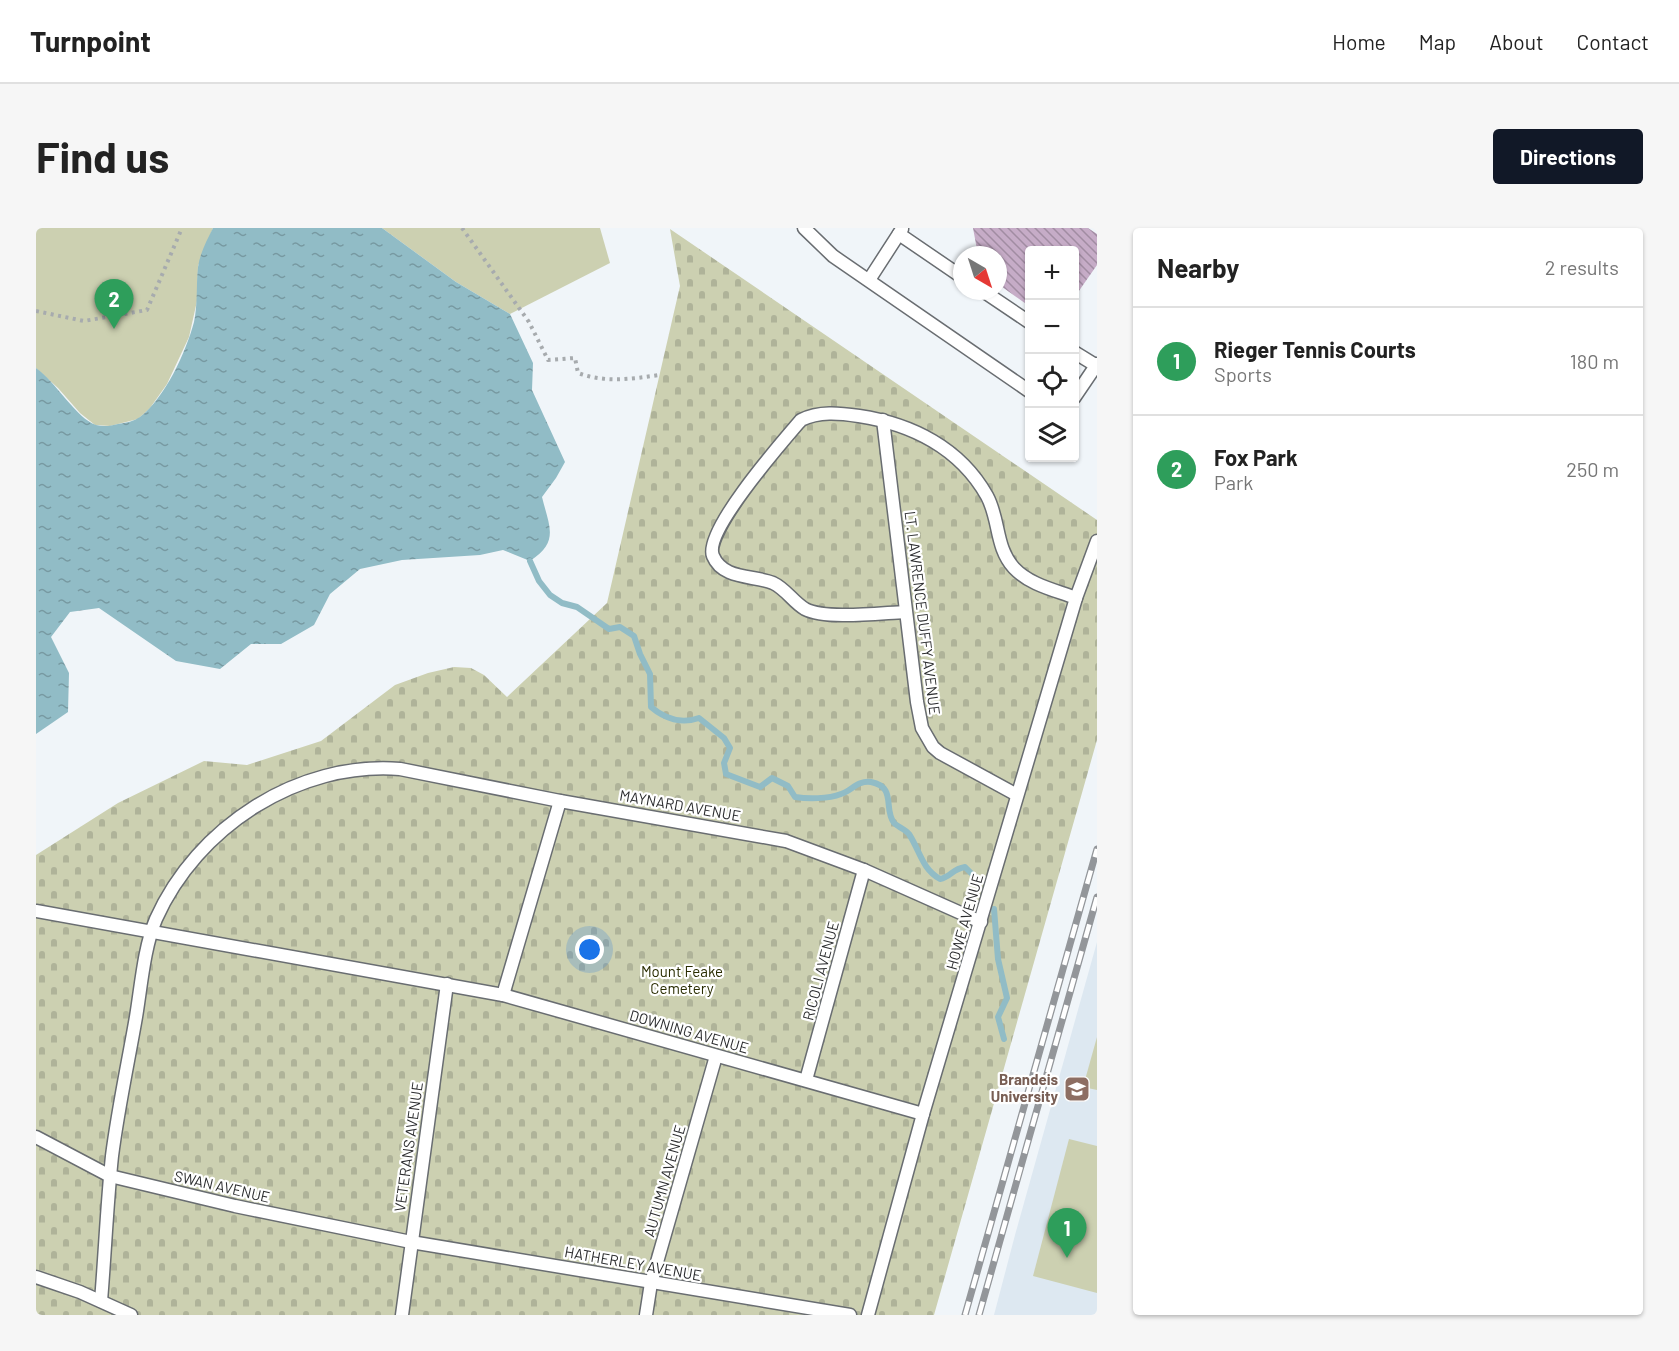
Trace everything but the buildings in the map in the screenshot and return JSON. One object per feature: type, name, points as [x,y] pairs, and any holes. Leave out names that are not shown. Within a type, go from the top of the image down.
[{"type":"lane","points":[[804,228],[833,256],[1025,388]]},
{"type":"lane","points":[[869,280],[901,231],[953,270]]},
{"type":"lane","points":[[996,300],[1025,319]]},
{"type":"lane","points":[[1078,354],[1097,365],[1079,391]]},
{"type":"lane","points":[[905,612],[837,615],[818,613],[805,609],[782,588],[771,582],[736,576],[713,556],[712,545],[732,507],[801,420],[812,415],[837,413],[883,420],[922,435],[957,458],[975,478],[988,497],[998,540],[1008,561],[1015,569],[1032,582],[1076,598]]},
{"type":"lane","name":"LT. LAWRENCE DUFFY AVENUE","points":[[883,420],[905,612],[920,718],[927,738],[933,747],[949,759],[1017,795]]},
{"type":"lane","name":"HOWE AVENUE","points":[[868,1315],[923,1114],[1017,795],[1076,598],[1097,540]]},
{"type":"lane","name":"MAYNARD AVENUE","points":[[101,1301],[115,1135],[151,932],[162,907],[180,878],[213,839],[256,806],[289,789],[315,779],[359,769],[378,767],[399,769],[560,801],[767,837],[808,848],[864,870],[981,922]]},
{"type":"lane","points":[[503,995],[560,801]]},
{"type":"lane","name":"RICOLI AVENUE","points":[[807,1080],[864,870]]},
{"type":"lane","name":"DOWNING AVENUE","points":[[36,911],[503,995],[923,1114]]},
{"type":"lane","name":"VETERANS AVENUE","points":[[402,1315],[447,984]]},
{"type":"lane","name":"AUTUMN AVENUE","points":[[646,1315],[651,1283],[716,1056]]},
{"type":"lane","name":"SWAN AVENUE","points":[[36,1137],[110,1176],[235,1206],[411,1242]]},
{"type":"lane","name":"HATHERLEY AVENUE","points":[[411,1242],[850,1315]]},
{"type":"lane","points":[[36,1277],[101,1301],[131,1315]]},
{"type":"path","points":[[36,311],[84,321],[147,310],[182,228]]},
{"type":"path","points":[[462,228],[529,322],[548,360],[574,358],[578,373],[591,378],[627,380],[659,375]]},
{"type":"shaded area","name":"Brandeis University","points":[[1097,942],[1097,1315],[994,1315],[1015,1235]]},
{"type":"green space","points":[[36,228],[213,228],[198,266],[197,301],[189,337],[167,384],[150,408],[138,419],[110,426],[95,425],[36,368]]},
{"type":"green space","points":[[382,228],[600,228],[610,263],[510,314],[456,282]]},
{"type":"green space","name":"Mount Feake Cemetery","points":[[670,229],[1097,520],[1097,740],[934,1315],[36,1315],[36,855],[118,803],[204,761],[247,765],[321,741],[395,685],[428,673],[454,667],[471,668],[484,675],[507,697],[607,603],[680,286]]},
{"type":"green space","points":[[1097,1037],[1097,1090],[1083,1087]]},
{"type":"green space","points":[[1069,1139],[1097,1146],[1097,1293],[1033,1276]]},
{"type":"water","points":[[213,228],[382,228],[456,282],[510,314],[533,363],[532,390],[565,462],[542,497],[549,525],[549,540],[546,547],[530,561],[503,550],[480,555],[402,560],[360,569],[330,594],[314,625],[281,644],[251,644],[220,669],[176,661],[99,608],[70,612],[51,637],[69,673],[68,712],[36,734],[36,368],[81,415],[96,425],[130,422],[140,417],[166,387],[186,347],[194,322],[199,262]]},
{"type":"waterway","points":[[530,561],[539,581],[550,595],[562,603],[577,607],[609,629],[620,627],[634,636],[650,674],[651,707],[662,715],[674,719],[686,721],[699,718],[724,738],[730,748],[724,763],[726,774],[760,787],[772,778],[788,786],[795,797],[806,798],[836,796],[866,782],[879,785],[887,793],[889,811],[894,823],[909,834],[925,865],[934,875],[940,879],[965,867],[978,880]]},
{"type":"waterway","points":[[994,909],[998,959],[1007,998],[998,1017],[1004,1039]]},
{"type":"railway","points":[[965,1315],[1097,849]]},
{"type":"railway","points":[[979,1315],[1097,897]]},
{"type":"place","name":"Fox Park","points":[[114,329]]},
{"type":"place","name":"Brandeis University","points":[[1077,1089]]},
{"type":"place","name":"Rieger Tennis Courts","points":[[1067,1258]]}]
